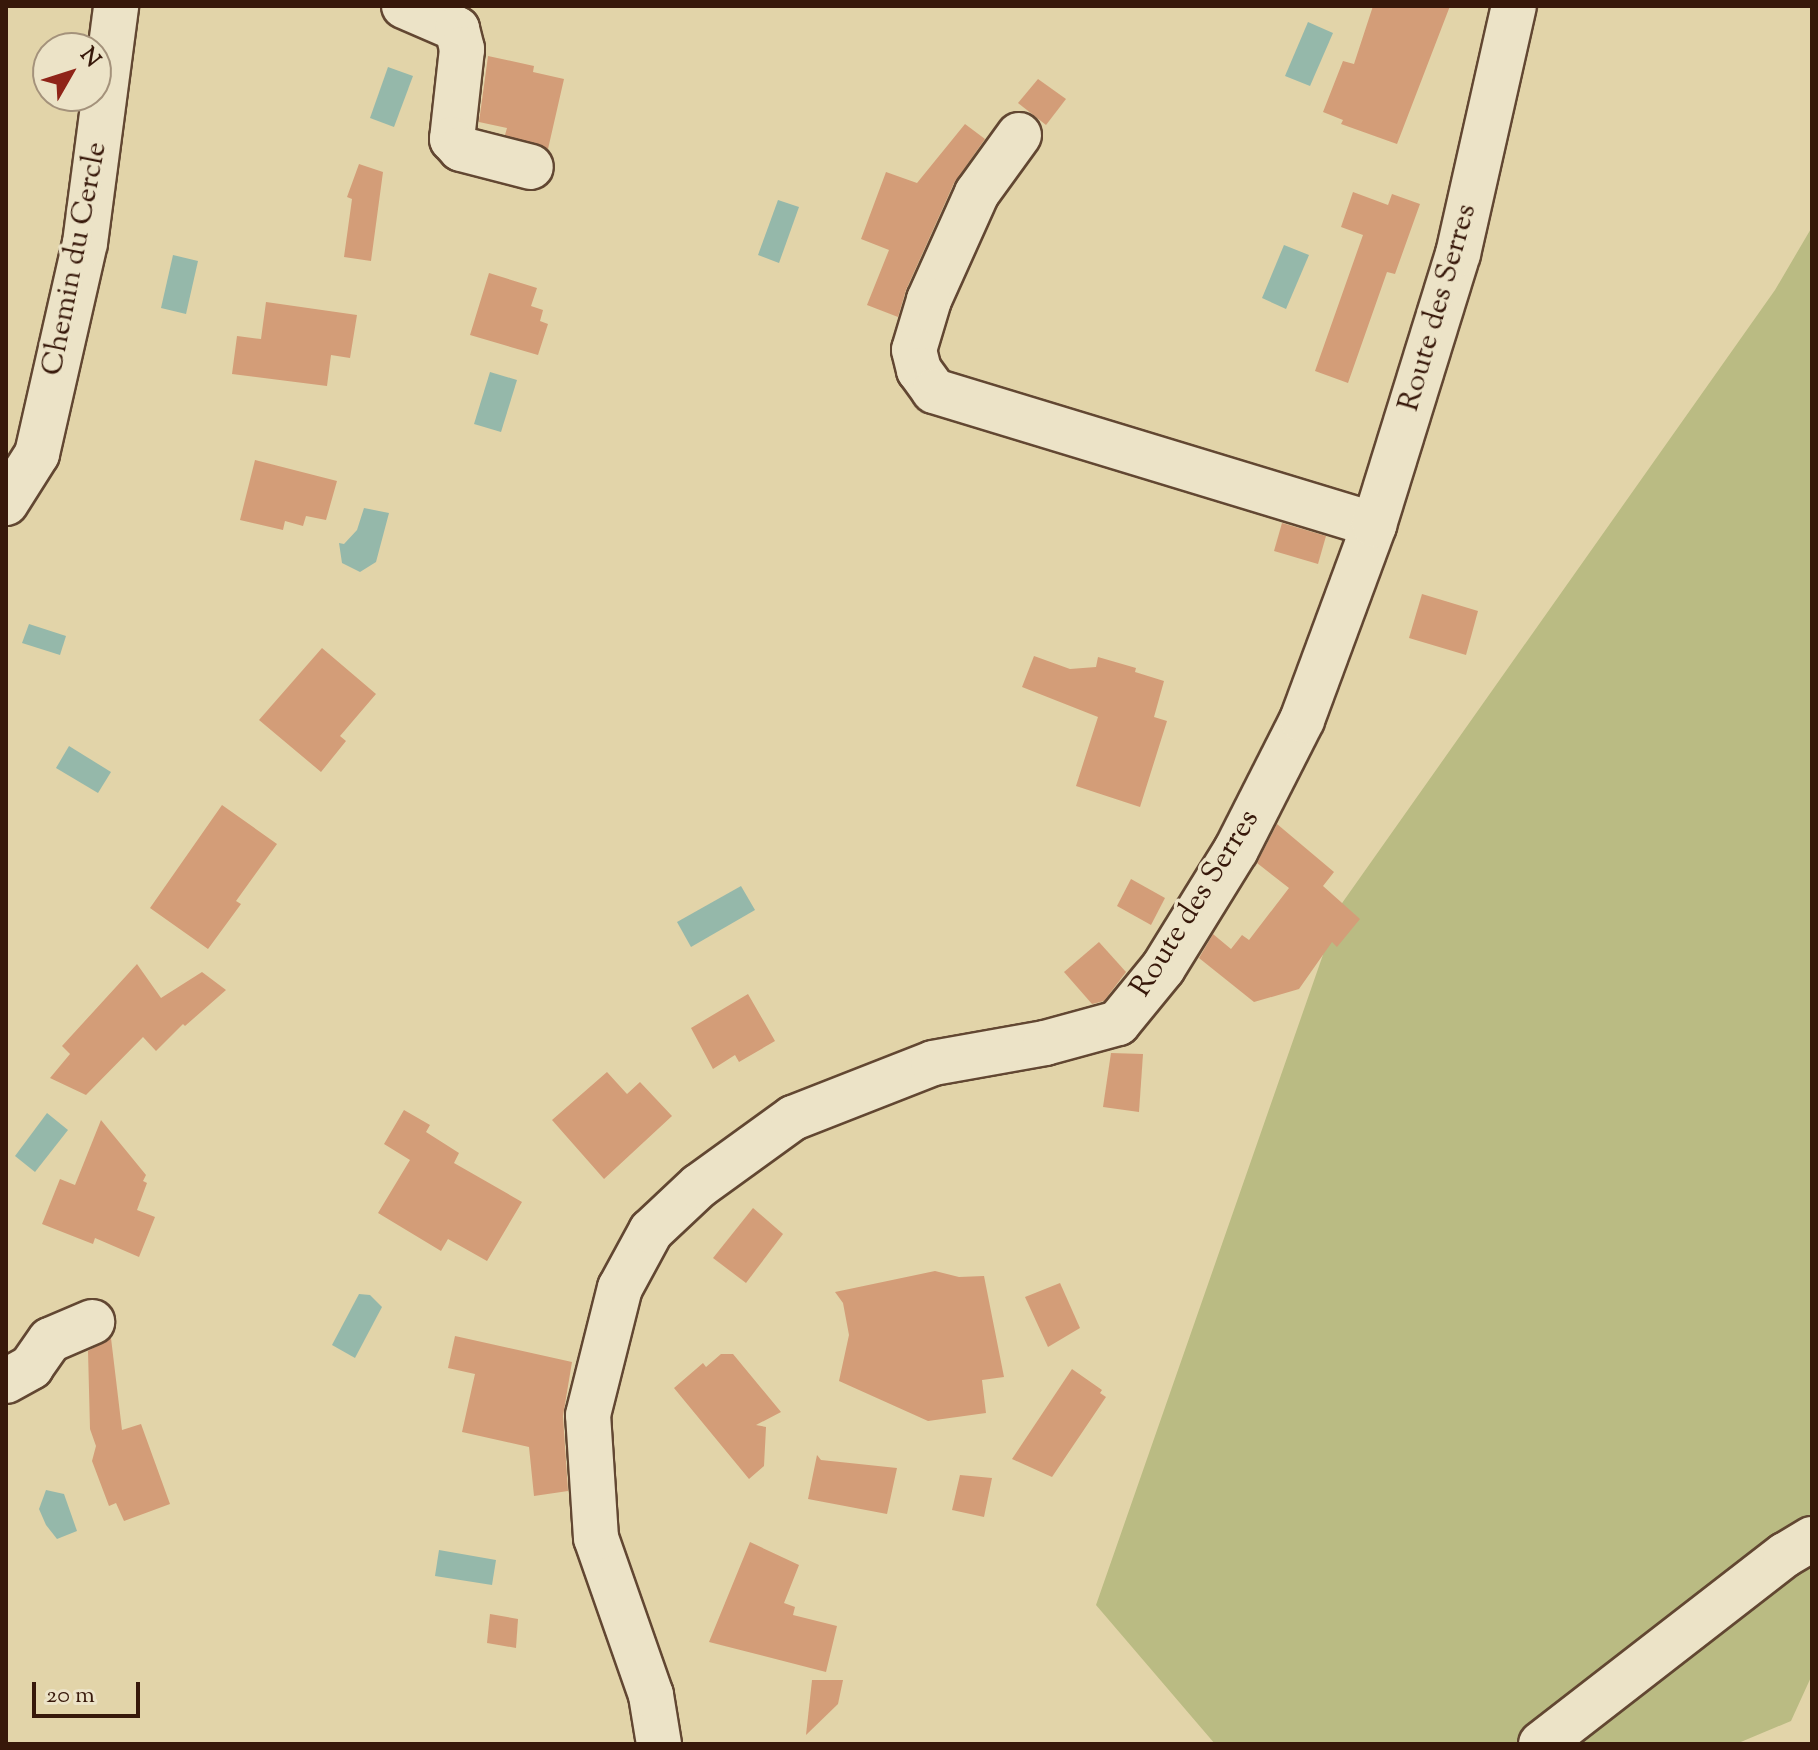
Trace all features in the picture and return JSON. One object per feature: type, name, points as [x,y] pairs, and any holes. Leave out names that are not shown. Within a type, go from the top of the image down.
[{"type":"street","name":"Chemin du Cercle","points":[[6,503],[37,454],[85,243],[116,6]]},
{"type":"street","points":[[404,6],[457,29],[462,49],[452,139],[461,149],[531,167]]},
{"type":"street","name":"Route des Serres","points":[[659,1744],[651,1695],[596,1538],[588,1415],[620,1288],[651,1231],[699,1186],[793,1118],[933,1063],[1045,1043],[1118,1023],[1163,968],[1236,850],[1302,720],[1374,525],[1458,254],[1514,6]]},
{"type":"street","points":[[1019,135],[977,193],[929,300],[914,350],[919,370],[934,391],[1374,525]]},
{"type":"street","points":[[6,1381],[31,1367],[50,1340],[92,1322]]},
{"type":"street","points":[[1541,1744],[1785,1555],[1812,1539]]},
{"type":"green space","points":[[1812,227],[1812,1675],[1791,1721],[1736,1744],[1215,1744],[1096,1605],[1340,906],[1775,290]]},
{"type":"shaded area","points":[[1308,22],[1333,33],[1310,86],[1285,76]]},
{"type":"shaded area","points":[[388,67],[413,76],[394,127],[370,118]]},
{"type":"shaded area","points":[[778,200],[799,207],[779,263],[758,255]]},
{"type":"shaded area","points":[[1284,245],[1309,255],[1286,309],[1262,298]]},
{"type":"shaded area","points":[[173,255],[198,261],[186,314],[161,308]]},
{"type":"shaded area","points":[[490,372],[517,380],[501,432],[474,424]]},
{"type":"shaded area","points":[[364,508],[389,513],[376,562],[360,572],[342,563],[339,543],[344,544],[357,530]]},
{"type":"shaded area","points":[[29,624],[66,636],[60,655],[22,643]]},
{"type":"shaded area","points":[[69,746],[111,772],[98,793],[56,768]]},
{"type":"shaded area","points":[[741,886],[755,910],[691,947],[677,922]]},
{"type":"shaded area","points":[[47,1113],[68,1130],[35,1172],[15,1156]]},
{"type":"shaded area","points":[[359,1294],[370,1295],[382,1307],[355,1358],[332,1345]]},
{"type":"shaded area","points":[[46,1490],[64,1494],[77,1531],[57,1539],[46,1525],[39,1509]]},
{"type":"shaded area","points":[[439,1550],[496,1560],[492,1585],[435,1576]]},
{"type":"building","points":[[1373,6],[1450,6],[1397,144],[1341,124],[1343,120],[1323,112],[1343,61],[1354,64]]},
{"type":"building","points":[[488,56],[534,66],[533,72],[564,79],[548,149],[505,135],[507,128],[479,122]]},
{"type":"building","points":[[1038,79],[1066,99],[1046,125],[1018,103]]},
{"type":"building","points":[[965,124],[985,139],[954,183],[906,290],[898,317],[867,305],[889,250],[861,239],[886,172],[917,183]]},
{"type":"building","points":[[359,164],[383,172],[371,261],[344,257],[352,199],[347,197]]},
{"type":"building","points":[[1353,192],[1388,205],[1392,194],[1420,204],[1395,274],[1387,272],[1348,383],[1315,371],[1363,235],[1341,227]]},
{"type":"building","points":[[489,273],[537,288],[531,306],[543,310],[540,321],[548,324],[538,355],[470,335]]},
{"type":"building","points":[[266,302],[357,315],[350,358],[331,355],[327,386],[232,374],[237,336],[261,339]]},
{"type":"building","points":[[255,460],[337,481],[326,520],[306,516],[303,526],[285,521],[283,530],[240,520]]},
{"type":"building","points":[[1282,523],[1326,536],[1318,564],[1274,551]]},
{"type":"building","points":[[1422,594],[1478,611],[1466,655],[1409,638]]},
{"type":"building","points":[[322,648],[376,694],[340,736],[346,741],[321,772],[259,720]]},
{"type":"building","points":[[1034,656],[1070,669],[1096,667],[1098,657],[1136,668],[1135,672],[1164,681],[1154,717],[1167,721],[1140,807],[1076,786],[1098,717],[1022,687]]},
{"type":"building","points":[[222,805],[277,844],[236,901],[241,904],[208,949],[150,908]]},
{"type":"building","points":[[1277,824],[1334,872],[1323,886],[1360,919],[1337,947],[1332,942],[1299,989],[1254,1002],[1199,958],[1213,934],[1231,949],[1242,935],[1249,940],[1289,888],[1257,863]]},
{"type":"building","points":[[1131,879],[1165,898],[1151,925],[1117,906]]},
{"type":"building","points":[[1099,942],[1126,972],[1104,1001],[1092,1004],[1064,972]]},
{"type":"building","points":[[137,964],[161,998],[202,972],[226,990],[185,1026],[183,1024],[156,1051],[143,1037],[86,1095],[50,1078],[70,1054],[62,1046]]},
{"type":"building","points":[[748,994],[775,1041],[739,1062],[735,1055],[713,1069],[691,1028]]},
{"type":"building","points":[[1111,1053],[1143,1054],[1139,1112],[1103,1107]]},
{"type":"building","points":[[607,1072],[627,1094],[640,1082],[672,1116],[604,1179],[552,1120]]},
{"type":"building","points":[[404,1110],[430,1125],[426,1132],[459,1153],[454,1163],[522,1202],[487,1261],[448,1239],[441,1251],[378,1213],[410,1160],[384,1144]]},
{"type":"building","points":[[101,1120],[146,1175],[143,1181],[147,1183],[137,1210],[155,1217],[139,1257],[95,1238],[93,1244],[42,1224],[60,1179],[75,1185]]},
{"type":"building","points":[[753,1208],[783,1234],[746,1283],[713,1258]]},
{"type":"building","points":[[935,1271],[959,1277],[984,1276],[1004,1377],[982,1380],[986,1413],[928,1421],[839,1381],[849,1335],[843,1303],[835,1292]]},
{"type":"building","points":[[1060,1283],[1080,1328],[1048,1347],[1025,1297]]},
{"type":"building","points":[[455,1336],[572,1362],[563,1416],[568,1491],[534,1496],[529,1447],[462,1432],[475,1374],[448,1368]]},
{"type":"building","points":[[111,1338],[122,1430],[141,1424],[170,1504],[124,1521],[116,1503],[109,1506],[92,1461],[96,1446],[90,1429],[88,1351]]},
{"type":"building","points":[[721,1354],[733,1354],[781,1412],[756,1425],[766,1427],[764,1466],[749,1479],[674,1388],[703,1363],[706,1367]]},
{"type":"building","points":[[1072,1369],[1102,1390],[1100,1393],[1106,1397],[1052,1477],[1012,1459]]},
{"type":"building","points":[[817,1455],[821,1460],[897,1468],[887,1514],[808,1499]]},
{"type":"building","points":[[960,1475],[992,1478],[984,1517],[952,1510]]},
{"type":"building","points":[[750,1542],[799,1565],[784,1603],[795,1607],[793,1615],[837,1626],[826,1672],[709,1642]]},
{"type":"building","points":[[490,1614],[518,1619],[516,1648],[487,1643]]},
{"type":"building","points":[[812,1680],[843,1680],[838,1704],[806,1735]]}]
